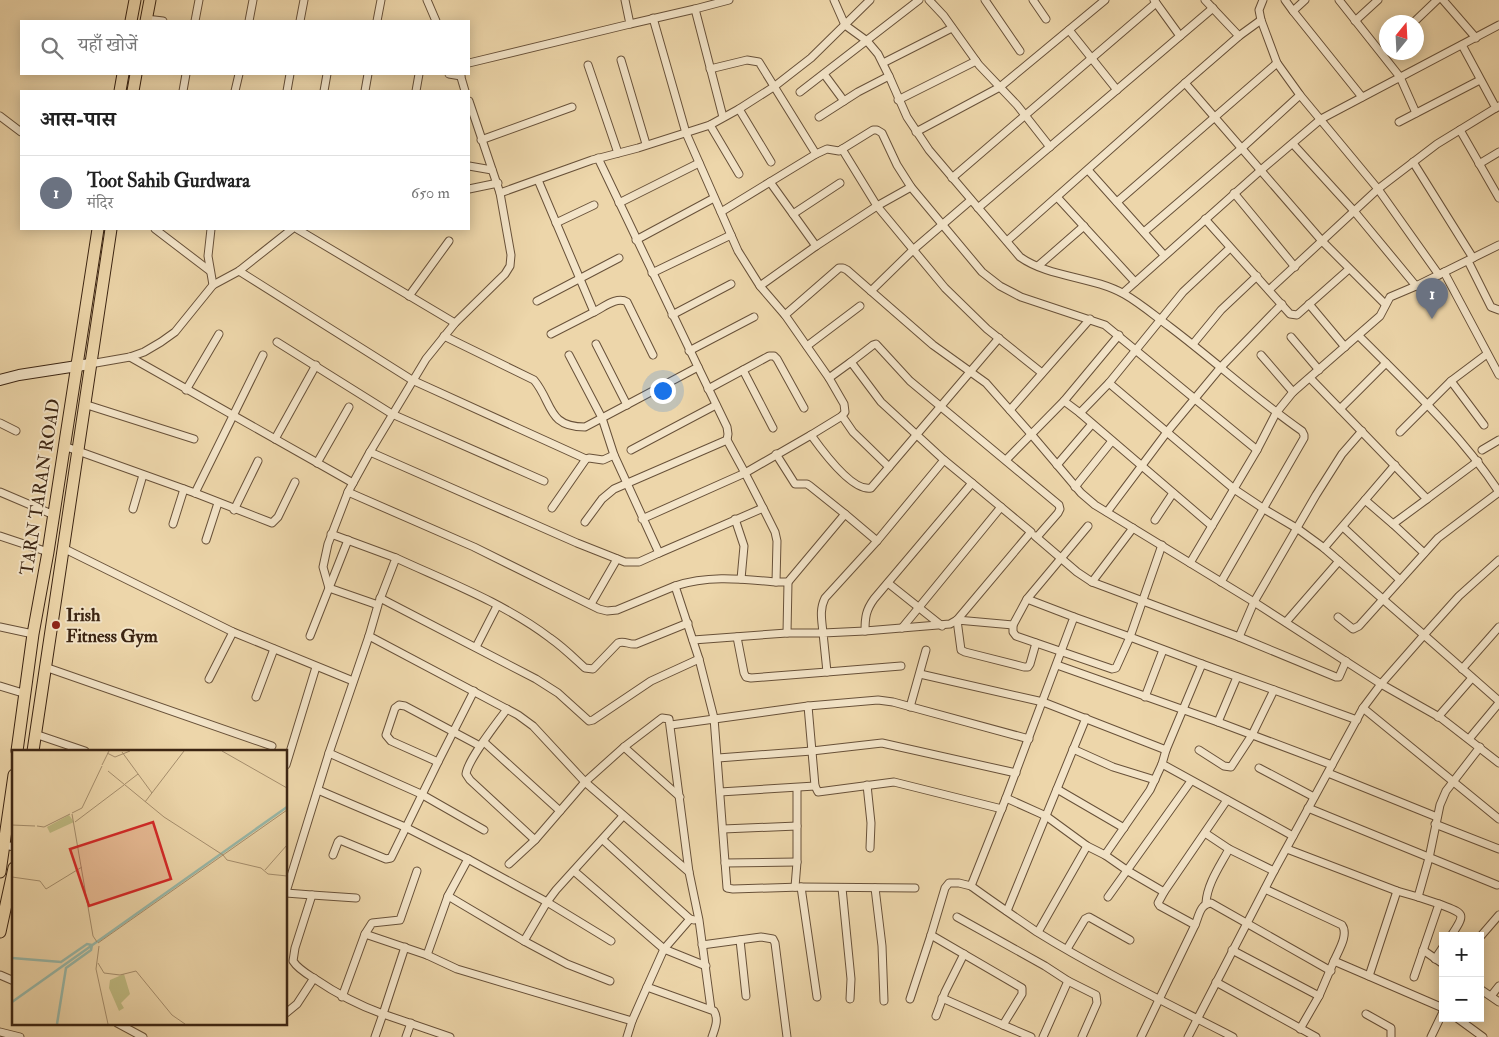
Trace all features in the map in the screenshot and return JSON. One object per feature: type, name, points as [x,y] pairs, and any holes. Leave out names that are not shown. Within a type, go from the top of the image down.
[{"type":"main road","points":[[131,20],[135,0]]},
{"type":"main road","points":[[146,20],[150,0]]},
{"type":"main road","points":[[120,90],[123,75]]},
{"type":"main road","points":[[133,90],[136,75]]},
{"type":"main road","name":"TARN TARAN ROAD","points":[[17,750],[33,634],[54,515],[98,230]]},
{"type":"main road","name":"TARN TARAN ROAD","points":[[33,750],[111,230]]},
{"type":"main road","points":[[0,872],[6,845],[12,792]]},
{"type":"main road","points":[[0,932],[12,877]]},
{"type":"street","points":[[195,20],[199,0]]},
{"type":"street","points":[[249,20],[253,0]]},
{"type":"street","points":[[300,20],[304,0]]},
{"type":"street","points":[[377,20],[380,0]]},
{"type":"street","points":[[427,0],[436,20]]},
{"type":"street","points":[[625,0],[630,24]]},
{"type":"street","points":[[470,63],[652,18],[695,10],[729,0]]},
{"type":"street","points":[[834,0],[845,25],[867,40],[883,63],[907,118],[929,150],[1006,242],[1020,256],[1038,266],[1103,285],[1123,293],[1193,344],[1304,434],[1264,509],[1221,582]]},
{"type":"street","points":[[500,193],[598,158],[686,133],[710,124],[739,109],[775,86],[811,58],[870,0]]},
{"type":"street","points":[[800,92],[919,0]]},
{"type":"street","points":[[929,0],[976,61],[1050,147]]},
{"type":"street","points":[[985,0],[1020,51]]},
{"type":"street","points":[[1033,0],[1046,19]]},
{"type":"street","points":[[916,132],[1000,87],[1105,0]]},
{"type":"street","points":[[1205,0],[1240,36]]},
{"type":"street","points":[[1263,0],[1260,10],[1261,20],[1277,63],[1300,95],[1378,189],[1441,274],[1499,375]]},
{"type":"street","points":[[1285,0],[1362,98]]},
{"type":"street","points":[[1293,11],[1304,0]]},
{"type":"street","points":[[1339,0],[1355,21],[1379,46]]},
{"type":"street","points":[[1355,21],[1378,0]]},
{"type":"street","points":[[1421,15],[1437,0]]},
{"type":"street","points":[[1443,0],[1476,38]]},
{"type":"street","points":[[952,178],[1093,58],[1155,2],[1180,36]]},
{"type":"street","points":[[978,208],[1213,8]]},
{"type":"street","points":[[695,10],[723,117]]},
{"type":"street","points":[[642,519],[744,473],[811,435],[842,416],[845,412],[844,404],[829,378],[786,315],[760,286],[738,251],[686,133],[652,18]]},
{"type":"street","points":[[1006,242],[1185,83],[1261,20]]},
{"type":"street","points":[[1123,293],[1234,193],[1321,119],[1499,25]]},
{"type":"street","points":[[883,63],[952,28]]},
{"type":"street","points":[[1068,30],[1118,90]]},
{"type":"street","points":[[1269,290],[1378,189],[1413,162],[1497,107],[1480,80],[1462,44]]},
{"type":"street","points":[[621,60],[646,144]]},
{"type":"street","points":[[710,69],[747,60],[759,62],[816,154]]},
{"type":"street","points":[[1390,60],[1400,77],[1416,112]]},
{"type":"street","points":[[898,100],[976,61]]},
{"type":"street","points":[[1117,202],[1277,63]]},
{"type":"street","points":[[588,65],[618,153]]},
{"type":"street","points":[[824,74],[844,100]]},
{"type":"street","points":[[183,90],[186,75]]},
{"type":"street","points":[[235,90],[239,75]]},
{"type":"street","points":[[287,90],[290,75]]},
{"type":"street","points":[[324,90],[328,75]]},
{"type":"street","points":[[365,90],[368,75]]},
{"type":"street","points":[[416,90],[419,75]]},
{"type":"street","points":[[460,75],[465,90]]},
{"type":"street","points":[[819,117],[844,100],[889,76]]},
{"type":"street","points":[[1398,122],[1480,80]]},
{"type":"street","points":[[1185,83],[1322,241],[1385,304]]},
{"type":"street","points":[[1144,232],[1242,148],[1300,95]]},
{"type":"street","points":[[329,588],[323,567],[324,558],[331,534],[353,482],[412,380],[455,323],[505,274],[510,266],[512,255],[498,183],[481,140],[470,104]]},
{"type":"street","points":[[481,140],[572,107]]},
{"type":"street","points":[[739,109],[771,162]]},
{"type":"street","points":[[0,116],[20,131]]},
{"type":"street","points":[[710,124],[739,174]]},
{"type":"street","points":[[720,212],[827,148],[835,151],[842,149],[873,130],[878,130],[882,133],[897,165],[911,187],[982,272],[1000,286],[1021,297],[1105,325],[1257,450]]},
{"type":"street","points":[[1460,130],[1499,198]]},
{"type":"street","points":[[1293,144],[1354,211],[1416,286]]},
{"type":"street","points":[[842,149],[877,206],[945,288],[999,338],[1042,373]]},
{"type":"street","points":[[1479,164],[1499,152]]},
{"type":"street","points":[[598,158],[727,427],[727,440],[775,532],[777,541],[776,582]]},
{"type":"street","points":[[1413,162],[1470,260],[1492,307],[1499,310]]},
{"type":"street","points":[[619,203],[699,163]]},
{"type":"street","points":[[470,166],[492,170]]},
{"type":"street","points":[[1088,170],[1164,256]]},
{"type":"street","points":[[538,180],[594,312]]},
{"type":"street","points":[[770,182],[816,246]]},
{"type":"street","points":[[470,189],[498,183]]},
{"type":"street","points":[[793,214],[840,183]]},
{"type":"street","points":[[760,286],[877,206],[911,187]]},
{"type":"street","points":[[1234,193],[1295,267]]},
{"type":"street","points":[[1057,197],[1135,282]]},
{"type":"street","points":[[636,240],[714,198]]},
{"type":"street","points":[[871,291],[914,249],[971,200]]},
{"type":"street","points":[[556,223],[594,205]]},
{"type":"street","points":[[1205,219],[1290,314],[1297,315],[1349,269]]},
{"type":"street","points":[[1038,266],[1084,226]]},
{"type":"street","points":[[156,230],[210,271]]},
{"type":"street","points":[[211,230],[208,256],[213,286]]},
{"type":"street","points":[[0,380],[19,374],[130,357],[144,352],[175,332],[213,286],[239,271],[291,230]]},
{"type":"street","points":[[299,230],[455,323]]},
{"type":"street","points":[[652,273],[731,235]]},
{"type":"street","points":[[409,296],[449,241]]},
{"type":"street","points":[[1190,563],[1257,450],[1276,413],[1293,392],[1380,316],[1390,297],[1499,246]]},
{"type":"street","points":[[1080,413],[1109,383],[1183,292],[1230,248]]},
{"type":"street","points":[[537,301],[619,258]]},
{"type":"street","points":[[786,315],[839,268],[847,270],[933,345],[986,383],[1075,487],[1096,505],[1286,622],[1381,684],[1438,716],[1499,762]]},
{"type":"street","points":[[239,271],[412,380],[586,459],[603,460],[614,455]]},
{"type":"street","points":[[1193,344],[1221,310],[1257,276]]},
{"type":"street","points":[[672,315],[732,284]]},
{"type":"street","points":[[551,334],[618,300],[623,300],[627,302],[654,355]]},
{"type":"street","points":[[1107,512],[1167,432],[1221,367],[1282,304]]},
{"type":"street","points":[[1308,304],[1345,347]]},
{"type":"street","points":[[807,346],[860,306]]},
{"type":"street","points":[[689,351],[754,317]]},
{"type":"street","points":[[1010,410],[1090,319]]},
{"type":"street","points":[[186,390],[219,334]]},
{"type":"street","points":[[1006,460],[1064,401],[1119,335]]},
{"type":"street","points":[[444,336],[534,380],[555,416],[568,426],[585,427],[698,368]]},
{"type":"street","points":[[1338,617],[1349,628],[1356,629],[1384,600],[1424,553],[1455,524],[1498,489],[1478,462],[1427,404],[1359,336]]},
{"type":"street","points":[[1291,337],[1319,370]]},
{"type":"street","points":[[811,435],[842,472],[862,488],[870,488],[999,338]]},
{"type":"street","points":[[277,342],[392,414],[544,481]]},
{"type":"street","points":[[596,344],[626,405]]},
{"type":"street","points":[[829,378],[876,344],[910,381],[1059,505],[1058,513],[1037,537]]},
{"type":"street","points":[[1400,432],[1451,381],[1488,354]]},
{"type":"street","points":[[195,493],[264,355]]},
{"type":"street","points":[[569,355],[602,418],[614,455],[659,553]]},
{"type":"street","points":[[1261,355],[1293,392]]},
{"type":"street","points":[[708,389],[769,356],[774,356],[804,408]]},
{"type":"street","points":[[130,357],[353,482]]},
{"type":"street","points":[[851,362],[881,402],[944,460],[1092,582],[1143,600],[1336,677],[1340,677],[1346,661]]},
{"type":"street","points":[[1340,409],[1386,363]]},
{"type":"street","points":[[274,439],[316,365]]},
{"type":"street","points":[[743,370],[773,428]]},
{"type":"street","points":[[1310,378],[1427,499]]},
{"type":"street","points":[[1451,381],[1484,425]]},
{"type":"street","points":[[1109,383],[1234,489],[1298,529],[1324,548],[1497,700]]},
{"type":"street","points":[[1064,401],[1212,526]]},
{"type":"street","points":[[84,404],[194,439]]},
{"type":"street","points":[[631,450],[716,405]]},
{"type":"street","points":[[317,463],[349,407]]},
{"type":"street","points":[[842,416],[853,432],[889,467]]},
{"type":"street","points":[[0,423],[16,432]]},
{"type":"street","points":[[1057,465],[1092,424]]},
{"type":"street","points":[[1239,638],[1254,602],[1334,467],[1362,431]]},
{"type":"street","points":[[585,522],[607,494],[626,483],[727,440]]},
{"type":"street","points":[[1482,450],[1499,440]]},
{"type":"street","points":[[1075,487],[1112,442]]},
{"type":"street","points":[[64,446],[195,493],[272,524],[278,517],[295,482]]},
{"type":"street","points":[[370,452],[569,540],[632,563],[639,562],[763,508]]},
{"type":"street","points":[[776,454],[795,484],[807,484],[810,486],[877,540]]},
{"type":"street","points":[[552,508],[586,459]]},
{"type":"street","points":[[827,672],[821,613],[825,598],[877,540],[944,460]]},
{"type":"street","points":[[234,510],[258,461]]},
{"type":"street","points":[[1393,524],[1478,462]]},
{"type":"street","points":[[1324,548],[1395,465]]},
{"type":"street","points":[[133,509],[143,475]]},
{"type":"street","points":[[865,630],[867,608],[972,483]]},
{"type":"street","points":[[173,524],[184,489]]},
{"type":"street","points":[[0,492],[54,515]]},
{"type":"street","points":[[348,492],[474,547],[607,611],[617,610],[675,586],[701,579],[717,578],[788,582]]},
{"type":"street","points":[[1155,520],[1173,493]]},
{"type":"street","points":[[1365,500],[1424,553]]},
{"type":"street","points":[[206,540],[218,503]]},
{"type":"street","points":[[902,628],[1001,507]]},
{"type":"street","points":[[788,634],[788,582],[845,514]]},
{"type":"street","points":[[735,519],[744,546],[741,579]]},
{"type":"street","points":[[1088,526],[1027,599],[1014,625],[1013,632],[1016,636],[1036,644],[1112,669],[1116,668],[1130,637],[1162,546]]},
{"type":"street","points":[[1343,527],[1400,580]]},
{"type":"street","points":[[1092,582],[1133,528]]},
{"type":"street","points":[[693,640],[950,624],[957,620],[1031,532]]},
{"type":"street","points":[[331,534],[396,558],[497,606],[550,637],[589,670],[593,669],[618,642],[636,644],[688,623]]},
{"type":"street","points":[[0,536],[48,552]]},
{"type":"street","points":[[310,636],[348,540]]},
{"type":"street","points":[[63,548],[233,632],[353,681]]},
{"type":"street","points":[[288,886],[379,601],[396,558]]},
{"type":"street","points":[[590,604],[617,559]]},
{"type":"street","points":[[1188,1037],[1264,888],[1363,708],[1381,684],[1459,596],[1499,560]]},
{"type":"street","points":[[1286,622],[1339,561]]},
{"type":"street","points":[[888,583],[942,626]]},
{"type":"street","points":[[675,586],[699,659],[714,718],[726,886],[729,889],[798,887],[915,888]]},
{"type":"street","points":[[329,588],[379,601],[476,647],[558,693],[588,721],[593,720],[650,681],[699,659]]},
{"type":"street","points":[[1027,599],[1357,720]]},
{"type":"street","points":[[476,647],[497,606]]},
{"type":"street","points":[[971,886],[1016,773],[1074,617]]},
{"type":"street","points":[[957,620],[1014,625]]},
{"type":"street","points":[[957,620],[961,650],[965,652],[1028,667],[1036,644]]},
{"type":"street","points":[[0,627],[33,634]]},
{"type":"street","points":[[1462,669],[1499,627]]},
{"type":"street","points":[[209,679],[233,632]]},
{"type":"street","points":[[369,636],[507,709],[533,726],[585,782],[689,872]]},
{"type":"street","points":[[737,637],[744,674],[746,677],[751,678],[901,666]]},
{"type":"street","points":[[256,697],[274,649]]},
{"type":"street","points":[[910,707],[926,650]]},
{"type":"street","points":[[1145,697],[1163,650]]},
{"type":"street","points":[[1105,855],[1155,780],[1202,664]]},
{"type":"street","points":[[1057,665],[1332,765]]},
{"type":"street","points":[[45,667],[272,746]]},
{"type":"street","points":[[288,759],[316,667]]},
{"type":"street","points":[[920,674],[1043,702],[1166,750]]},
{"type":"street","points":[[1218,722],[1237,677]]},
{"type":"street","points":[[1438,716],[1472,678]]},
{"type":"street","points":[[0,686],[26,694]]},
{"type":"street","points":[[1199,750],[1224,766],[1232,768],[1252,735],[1274,690]]},
{"type":"street","points":[[1469,739],[1497,700],[1499,690]]},
{"type":"street","points":[[333,855],[340,840],[386,859],[391,858],[421,794],[474,691]]},
{"type":"street","points":[[671,725],[808,706],[878,700],[893,702],[1029,738]]},
{"type":"street","points":[[438,762],[387,738],[386,732],[395,708],[399,705],[405,706],[454,732],[482,744],[560,811]]},
{"type":"street","points":[[808,706],[816,790],[820,792],[894,782],[1002,809]]},
{"type":"street","points":[[1363,708],[1499,818]]},
{"type":"street","points":[[507,709],[482,744],[466,771],[470,780],[535,840]]},
{"type":"street","points":[[509,864],[535,840],[585,782],[624,747],[662,718],[669,719],[689,872],[699,920],[711,1009]]},
{"type":"street","points":[[1006,911],[1086,718]]},
{"type":"street","points":[[35,734],[82,750]]},
{"type":"street","points":[[718,758],[812,751],[882,743],[1016,773]]},
{"type":"street","points":[[624,747],[680,797]]},
{"type":"street","points":[[1418,897],[1429,858],[1440,804],[1446,791],[1480,747]]},
{"type":"street","points":[[1073,750],[1113,767],[1155,780]]},
{"type":"street","points":[[329,753],[421,794],[484,830]]},
{"type":"street","points":[[1162,764],[1293,836]]},
{"type":"street","points":[[1259,768],[1314,797]]},
{"type":"street","points":[[1328,773],[1499,848]]},
{"type":"street","points":[[1108,897],[1191,781]]},
{"type":"street","points":[[867,785],[870,848]]},
{"type":"street","points":[[720,792],[815,786]]},
{"type":"street","points":[[797,788],[798,887],[817,997]]},
{"type":"street","points":[[1057,789],[1124,828]]},
{"type":"street","points":[[318,790],[405,828],[468,860],[547,902],[611,941]]},
{"type":"street","points":[[1006,798],[1046,816],[1088,846],[1164,892]]},
{"type":"street","points":[[1195,925],[1160,906],[1159,899],[1227,800]]},
{"type":"street","points":[[1308,808],[1497,885]]},
{"type":"street","points":[[524,941],[556,890],[623,816]]},
{"type":"street","points":[[722,829],[797,826]]},
{"type":"street","points":[[1205,832],[1229,849],[1274,871]]},
{"type":"street","points":[[603,840],[690,919],[699,920]]},
{"type":"street","points":[[1038,932],[1088,846]]},
{"type":"street","points":[[1141,1037],[1206,903],[1206,895],[1229,849]]},
{"type":"street","points":[[1287,849],[1397,891],[1459,912],[1462,916],[1461,920],[1454,932]]},
{"type":"street","points":[[427,955],[448,896],[468,860]]},
{"type":"street","points":[[725,863],[797,862]]},
{"type":"street","points":[[342,996],[365,934],[372,923],[400,920],[417,871]]},
{"type":"street","points":[[574,872],[664,948],[706,966]]},
{"type":"street","points":[[910,999],[947,885],[953,882],[971,886],[1006,911],[1067,949],[1158,1000],[1233,1037]]},
{"type":"street","points":[[842,888],[851,979],[850,999]]},
{"type":"street","points":[[875,888],[882,946],[884,1001]]},
{"type":"street","points":[[1264,888],[1342,925],[1345,930],[1345,935],[1331,971],[1300,1029]]},
{"type":"street","points":[[1369,976],[1397,891]]},
{"type":"street","points":[[288,892],[356,898]]},
{"type":"street","points":[[312,895],[295,948],[293,962],[295,965],[358,1005],[450,1037]]},
{"type":"street","points":[[448,896],[567,964],[610,981]]},
{"type":"street","points":[[1206,903],[1211,903],[1247,922],[1331,971]]},
{"type":"street","points":[[1414,977],[1439,904]]},
{"type":"street","points":[[1484,933],[1499,916]]},
{"type":"street","points":[[957,917],[1096,995],[1097,998],[1082,1037]]},
{"type":"street","points":[[1067,949],[1088,917],[1130,940]]},
{"type":"street","points":[[627,1037],[632,1021],[664,948],[690,919]]},
{"type":"street","points":[[365,934],[427,955],[457,968],[632,1021]]},
{"type":"street","points":[[931,935],[1022,988],[1022,994],[1003,1025]]},
{"type":"street","points":[[702,945],[767,937],[773,938],[787,1037]]},
{"type":"street","points":[[740,940],[746,996]]},
{"type":"street","points":[[375,1037],[405,947]]},
{"type":"street","points":[[1232,950],[1319,996]]},
{"type":"street","points":[[1423,950],[1439,962]]},
{"type":"street","points":[[1435,959],[1439,953]]},
{"type":"street","points":[[936,1016],[942,998],[964,954]]},
{"type":"street","points":[[1334,961],[1439,1006]]},
{"type":"street","points":[[0,975],[12,979]]},
{"type":"street","points":[[288,1011],[296,1004],[314,978]]},
{"type":"street","points":[[1043,1037],[1068,981]]},
{"type":"street","points":[[1216,982],[1316,1037]]},
{"type":"street","points":[[1491,996],[1499,986]]},
{"type":"street","points":[[647,987],[714,1011],[717,1018],[712,1037]]},
{"type":"street","points":[[1484,992],[1499,1002]]},
{"type":"street","points":[[942,998],[1032,1037]]},
{"type":"street","points":[[1366,1014],[1392,1028],[1391,1037]]},
{"type":"street","points":[[1431,1037],[1439,1020]]},
{"type":"street","points":[[1462,1022],[1482,1037]]},
{"type":"street","points":[[406,1037],[411,1023]]},
{"type":"street","points":[[119,1024],[143,1037]]},
{"type":"street","points":[[0,1032],[20,1037]]},
{"type":"place","name":"Toot Sahib Gurdwara","points":[[1432,319]]},
{"type":"place","name":"Irish Fitness Gym","points":[[56,625]]}]
